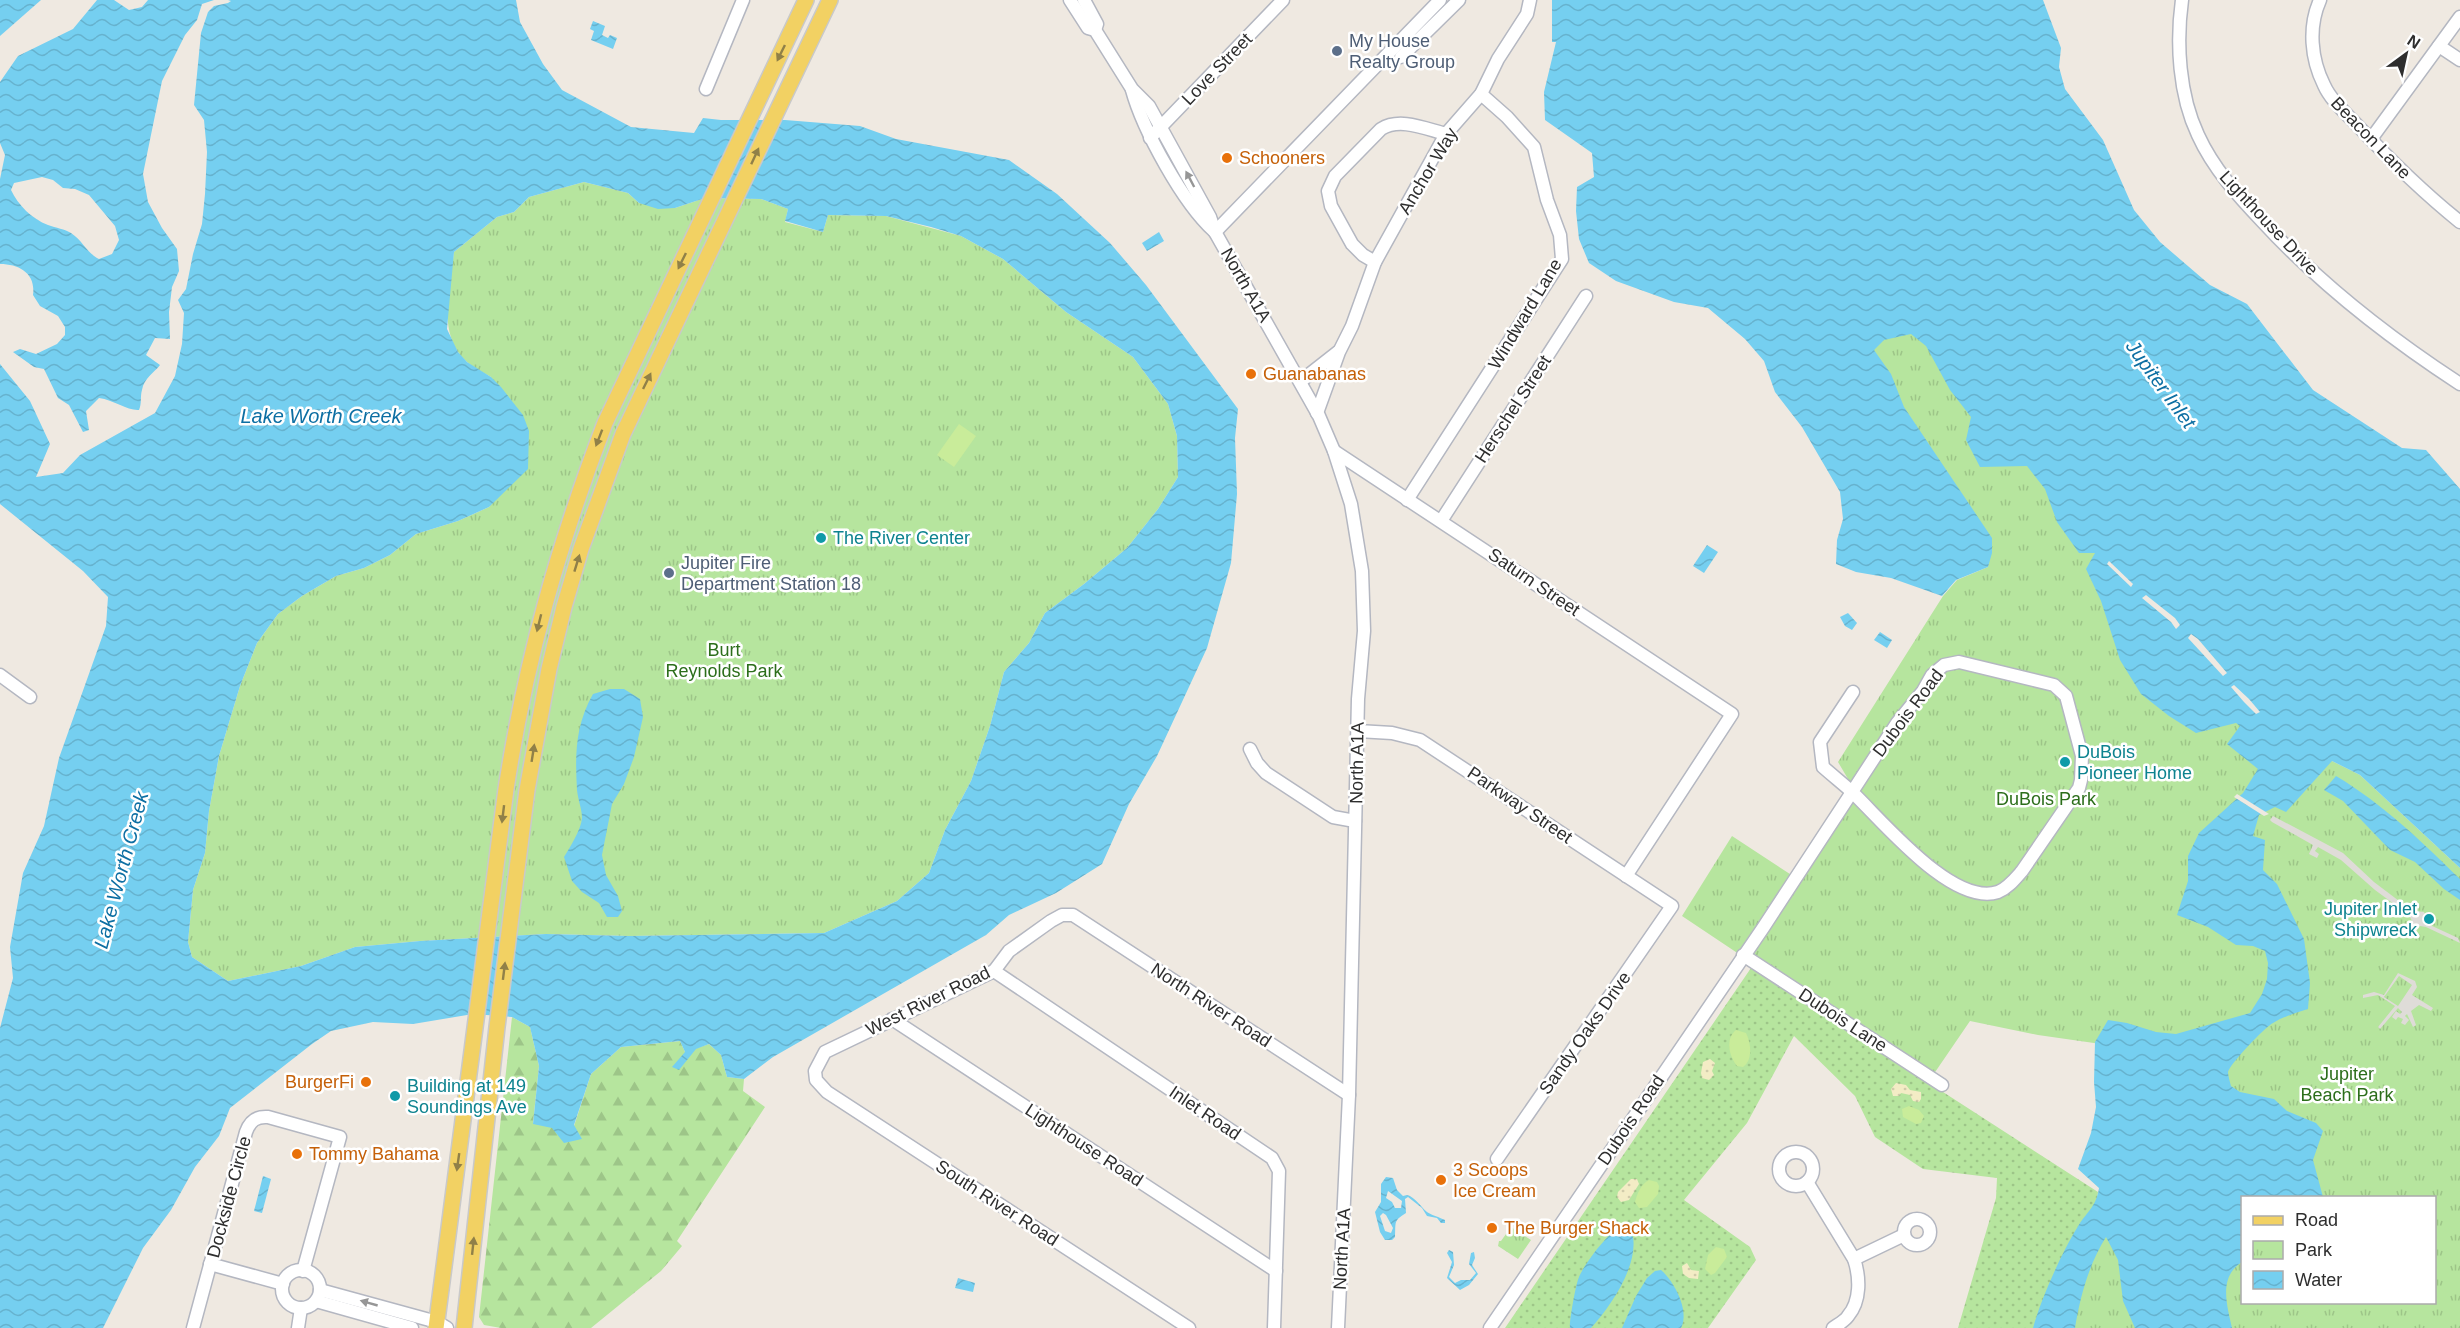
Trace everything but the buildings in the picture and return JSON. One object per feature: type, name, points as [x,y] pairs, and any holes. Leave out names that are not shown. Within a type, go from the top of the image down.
[{"type":"main road","points":[[440,1326],[489,917],[515,728],[544,600],[562,542],[605,423],[806,0]]},
{"type":"main road","points":[[464,1328],[511,915],[537,730],[564,607],[581,549],[623,434],[830,0]]},
{"type":"street","points":[[706,89],[743,0]]},
{"type":"street","name":"North A1A","points":[[1070,0],[1088,28],[1095,30],[1132,89],[1149,106],[1161,127],[1210,217],[1215,232],[1301,381],[1334,451],[1351,504],[1362,571],[1364,631],[1355,821],[1349,1095],[1338,1328]]},
{"type":"street","name":"North A1A","points":[[1084,0],[1097,24],[1095,30]]},
{"type":"street","name":"Love Street","points":[[1150,138],[1283,0]]},
{"type":"street","points":[[1215,232],[1440,0]]},
{"type":"street","points":[[1401,57],[1459,0]]},
{"type":"street","name":"Anchor Way","points":[[1317,413],[1375,262],[1446,134],[1481,94],[1493,68],[1527,14],[1530,0]]},
{"type":"street","name":"Lighthouse Drive","points":[[2182,0],[2179,45],[2186,100],[2198,135],[2220,171],[2245,203],[2311,270],[2397,342],[2460,384]]},
{"type":"street","name":"Beacon Lane","points":[[2320,0],[2313,29],[2313,45],[2317,70],[2329,95],[2402,172],[2460,222]]},
{"type":"street","points":[[2371,139],[2460,17]]},
{"type":"street","points":[[2439,46],[2460,60]]},
{"type":"street","name":"North A1A","points":[[1132,89],[1138,113],[1150,138],[1201,219],[1215,232]]},
{"type":"street","name":"Windward Lane","points":[[1407,500],[1562,259],[1560,235],[1547,200],[1534,147],[1508,117],[1481,94]]},
{"type":"street","points":[[1375,262],[1357,250],[1347,234],[1328,199],[1330,183],[1373,137],[1388,125],[1404,124],[1446,134]]},
{"type":"street","name":"Herschel Street","points":[[1441,521],[1586,296]]},
{"type":"street","name":"Anchor Way","points":[[1301,381],[1339,352]]},
{"type":"street","name":"Saturn Street","points":[[1334,451],[1356,463],[1407,500],[1732,714],[1626,876]]},
{"type":"street","name":"Dubois Road","points":[[1490,1328],[1897,723],[1923,691],[1932,675],[1944,665],[1959,662],[2054,685],[2066,696],[2082,756],[2079,788],[2022,871],[1998,892],[1982,893],[1967,889],[1929,866],[1893,835],[1852,792]]},
{"type":"street","points":[[0,675],[30,697]]},
{"type":"street","points":[[1852,792],[1823,767],[1820,742],[1853,692]]},
{"type":"street","name":"Parkway Street","points":[[1358,731],[1392,733],[1420,740],[1672,906]]},
{"type":"street","points":[[1250,749],[1257,764],[1266,773],[1333,817],[1355,821]]},
{"type":"street","name":"Sandy Oaks Drive","points":[[1497,1159],[1672,906]]},
{"type":"street","name":"West River Road","points":[[815,1071],[825,1052],[994,971],[1009,951],[1056,918],[1062,915],[1072,915]]},
{"type":"street","name":"North River Road","points":[[1072,915],[1349,1095]]},
{"type":"street","name":"Dubois Lane","points":[[1743,955],[1942,1085]]},
{"type":"street","name":"Inlet Road","points":[[994,971],[1272,1158],[1280,1171],[1274,1328]]},
{"type":"street","name":"Lighthouse Road","points":[[892,1019],[1276,1271]]},
{"type":"street","name":"South River Road","points":[[815,1071],[816,1080],[827,1092],[1189,1328]]},
{"type":"street","name":"Dockside Circle","points":[[193,1328],[246,1132],[252,1121],[257,1118],[268,1117],[340,1137],[303,1271]]},
{"type":"street","points":[[1807,1182],[1854,1259],[1859,1284],[1856,1299],[1848,1316],[1833,1328]]},
{"type":"street","points":[[1854,1259],[1904,1235]]},
{"type":"street","points":[[210,1264],[283,1284]]},
{"type":"street","points":[[303,1271],[317,1278],[318,1295],[311,1305],[302,1308],[287,1302],[283,1284],[290,1274],[303,1271]]},
{"type":"street","points":[[318,1295],[440,1326]]},
{"type":"street","points":[[318,1295],[412,1328]]},
{"type":"street","points":[[298,1328],[302,1308]]},
{"type":"green space","name":"Burt Reynolds Park","points":[[584,182],[628,193],[639,203],[675,208],[705,198],[761,199],[788,209],[785,222],[823,232],[828,215],[886,216],[961,236],[1003,259],[1066,312],[1133,357],[1168,404],[1177,436],[1178,477],[1158,509],[1127,548],[1045,613],[1029,643],[1004,672],[990,726],[971,781],[945,830],[929,873],[897,901],[824,933],[629,936],[546,934],[420,941],[355,947],[301,966],[228,981],[192,957],[188,942],[193,890],[205,853],[209,811],[219,756],[240,686],[257,643],[278,614],[302,596],[336,576],[364,568],[390,555],[416,534],[458,521],[489,507],[507,487],[491,377],[467,362],[457,351],[448,325],[448,295],[454,252],[497,217],[514,212],[529,197]]},
{"type":"green space","name":"DuBois Park","points":[[1911,333],[1926,345],[1987,410],[2097,552],[2332,761],[2360,775],[2460,868],[2460,1328],[2054,1328],[2105,1192],[2101,1044],[2038,1035],[1970,1021],[1929,1081],[1682,916],[1732,836],[1793,876],[1851,784],[1838,762],[1943,596],[1957,580],[1988,567],[1992,540],[1892,390],[1873,350],[1883,339]]},
{"type":"green space","points":[[959,424],[976,436],[954,467],[937,455]]},
{"type":"green space","points":[[1751,968],[2098,1192],[2097,1201],[2035,1328],[1958,1328],[1996,1198],[1997,1178],[1923,1169],[1875,1137],[1855,1096],[1794,1036],[1747,1123],[1684,1200],[1750,1247],[1756,1260],[1708,1328],[1505,1328]]},
{"type":"green space","points":[[512,1017],[530,1027],[539,1066],[533,1123],[574,1126],[591,1074],[621,1047],[680,1041],[685,1052],[709,1044],[721,1055],[727,1077],[744,1079],[743,1091],[765,1107],[677,1241],[682,1246],[661,1271],[591,1328],[501,1328],[484,1325],[479,1317]]},
{"type":"green space","points":[[1736,1030],[1746,1033],[1749,1042],[1750,1056],[1743,1067],[1737,1066],[1730,1053],[1730,1038]]},
{"type":"green space","points":[[1909,1106],[1919,1110],[1924,1116],[1921,1123],[1916,1124],[1903,1117],[1902,1109]]},
{"type":"green space","points":[[1649,1180],[1657,1182],[1658,1194],[1647,1207],[1639,1208],[1635,1202],[1637,1196]]},
{"type":"green space","points":[[1511,1227],[1531,1240],[1518,1259],[1498,1246],[1499,1241]]},
{"type":"green space","points":[[1716,1247],[1724,1249],[1727,1257],[1711,1275],[1705,1269],[1708,1255]]},
{"type":"sand","points":[[1710,1059],[1715,1063],[1712,1071],[1714,1075],[1709,1080],[1702,1078],[1701,1073],[1703,1062]]},
{"type":"sand","points":[[1896,1083],[1906,1085],[1910,1090],[1921,1092],[1919,1102],[1913,1101],[1910,1095],[1901,1093],[1899,1096],[1893,1096],[1891,1089]]},
{"type":"sand","points":[[1631,1179],[1637,1179],[1639,1184],[1629,1200],[1621,1202],[1617,1197],[1618,1192]]},
{"type":"sand","points":[[1687,1263],[1691,1270],[1699,1271],[1698,1279],[1689,1278],[1683,1274],[1682,1266]]},
{"type":"shaded area","points":[[2273,816],[2343,853],[2374,882],[2407,907],[2424,912],[2430,925],[2458,938],[2460,943],[2426,927],[2414,925],[2409,915],[2375,890],[2341,860],[2318,847],[2315,851],[2319,854],[2317,858],[2309,854],[2313,845],[2272,822],[2270,820]]},
{"type":"shaded area","points":[[2398,973],[2415,981],[2417,987],[2412,995],[2433,1008],[2431,1011],[2419,1005],[2411,1011],[2416,1025],[2413,1027],[2407,1014],[2405,1016],[2409,1020],[2405,1025],[2401,1023],[2403,1019],[2398,1017],[2396,1020],[2392,1017],[2396,1011],[2400,1014],[2402,1012],[2398,1008],[2380,1029],[2378,1027],[2395,1006],[2378,995],[2363,998],[2363,995],[2374,992],[2384,995]],"holes":[[[2399,976],[2412,985],[2398,1006],[2384,997]]]},
{"type":"water","points":[[0,0],[41,0],[0,36]]},
{"type":"water","points":[[97,0],[114,0],[129,10],[142,7],[148,0],[214,0],[202,4],[197,20],[185,35],[162,81],[143,174],[148,202],[177,249],[179,271],[172,287],[169,312],[170,339],[155,338],[146,355],[160,365],[143,386],[139,410],[99,398],[86,411],[89,430],[83,432],[69,405],[58,398],[44,369],[34,367],[13,352],[20,349],[36,354],[57,344],[65,335],[65,327],[58,316],[40,306],[33,295],[32,281],[25,272],[14,266],[0,264],[0,179],[5,155],[0,143],[0,82],[18,56],[73,29]],"holes":[[[42,177],[53,180],[63,188],[75,189],[89,195],[115,226],[119,240],[112,254],[99,259],[71,233],[42,222],[31,215],[11,190],[14,183]]]},
{"type":"water","name":"Lake Worth Creek","points":[[228,0],[516,0],[520,22],[543,64],[562,90],[631,127],[694,133],[703,118],[785,120],[860,126],[896,139],[1009,160],[1057,194],[1110,243],[1146,285],[1238,409],[1235,438],[1237,494],[1231,563],[1207,648],[1157,756],[1129,804],[1102,864],[1056,893],[1009,915],[986,935],[773,1057],[744,1079],[727,1077],[721,1055],[709,1044],[696,1049],[679,1070],[672,1067],[685,1052],[680,1041],[621,1047],[591,1074],[574,1125],[582,1139],[564,1143],[552,1128],[533,1124],[539,1066],[530,1027],[512,1017],[473,1014],[413,1024],[373,1022],[331,1031],[230,1108],[219,1136],[195,1167],[171,1210],[143,1248],[103,1328],[0,1328],[0,1028],[13,978],[10,947],[23,873],[44,826],[59,758],[106,626],[108,597],[83,571],[0,504],[0,364],[30,401],[50,444],[36,477],[63,473],[80,455],[155,413],[175,376],[182,344],[184,313],[178,300],[186,289],[202,224],[207,152],[204,120],[194,105],[201,33],[208,12],[214,6],[231,1]],"holes":[[[584,182],[628,193],[639,203],[658,209],[675,208],[705,198],[761,199],[788,209],[785,221],[823,232],[828,215],[886,216],[961,236],[1003,259],[1066,312],[1133,357],[1168,404],[1177,436],[1178,477],[1158,509],[1127,548],[1045,613],[1029,643],[1004,672],[990,726],[971,781],[945,830],[929,873],[897,901],[824,933],[629,936],[546,934],[420,941],[355,947],[301,966],[228,981],[192,957],[188,942],[193,890],[205,853],[209,811],[219,756],[240,686],[257,643],[278,614],[302,596],[336,576],[364,568],[390,555],[416,534],[458,521],[489,507],[528,469],[529,431],[523,415],[491,377],[467,362],[458,352],[447,329],[454,252],[497,217],[514,212],[529,197]]]},
{"type":"water","name":"Jupiter Inlet","points":[[1552,0],[2043,0],[2061,48],[2059,67],[2065,89],[2103,140],[2134,210],[2160,242],[2210,285],[2247,304],[2313,390],[2402,448],[2426,450],[2460,489],[2460,868],[2360,775],[2332,761],[2286,812],[2275,807],[2259,815],[2253,836],[2265,840],[2263,870],[2277,884],[2304,939],[2310,983],[2308,1009],[2269,1026],[2248,1046],[2230,1068],[2228,1075],[2231,1086],[2240,1092],[2274,1099],[2287,1111],[2316,1123],[2323,1131],[2313,1160],[2323,1196],[2241,1196],[2241,1263],[2230,1275],[2226,1292],[2232,1328],[2135,1328],[2123,1301],[2118,1260],[2106,1237],[2086,1281],[2075,1328],[2033,1328],[2058,1263],[2098,1195],[2099,1188],[2078,1169],[2091,1133],[2096,1107],[2095,1042],[2108,1020],[2156,1032],[2176,1034],[2250,1013],[2262,994],[2267,979],[2268,963],[2265,951],[2253,946],[2236,945],[2208,927],[2177,915],[2188,881],[2188,856],[2199,833],[2243,793],[2258,769],[2227,744],[2240,726],[2236,723],[2196,733],[2141,694],[2120,660],[2101,601],[2086,569],[2095,553],[2079,553],[2057,522],[2045,489],[2027,466],[1980,467],[1966,440],[1971,417],[1950,390],[1926,346],[1911,334],[1884,340],[1874,350],[1891,374],[1904,407],[1992,538],[1992,553],[1988,567],[1956,580],[1942,596],[1891,578],[1856,572],[1836,564],[1837,540],[1843,519],[1840,492],[1802,427],[1775,392],[1764,361],[1745,339],[1708,308],[1674,302],[1616,281],[1589,263],[1579,239],[1576,211],[1577,187],[1594,177],[1592,153],[1545,120],[1544,92],[1556,42],[1552,42]]},
{"type":"water","points":[[593,21],[605,26],[602,35],[617,38],[613,49],[591,40],[594,31],[590,29]]},
{"type":"water","points":[[1159,232],[1164,241],[1147,251],[1142,243]]},
{"type":"water","points":[[1707,545],[1718,552],[1704,573],[1693,566]]},
{"type":"water","points":[[1848,613],[1857,623],[1852,630],[1845,626],[1840,617]]},
{"type":"water","points":[[1880,632],[1892,640],[1887,648],[1874,640]]},
{"type":"water","points":[[610,689],[624,689],[640,699],[643,717],[634,757],[624,784],[612,804],[602,855],[606,875],[618,896],[622,911],[618,917],[607,917],[599,903],[582,892],[572,881],[564,857],[582,818],[577,790],[576,765],[583,718],[593,694]]},
{"type":"water","points":[[2336,776],[2386,811],[2460,879],[2460,900],[2444,889],[2415,862],[2390,850],[2343,801],[2324,790]]},
{"type":"water","points":[[263,1176],[271,1179],[262,1213],[254,1211]]},
{"type":"water","points":[[1386,1177],[1393,1178],[1397,1190],[1403,1196],[1407,1195],[1413,1198],[1427,1212],[1445,1220],[1445,1223],[1427,1216],[1422,1208],[1408,1197],[1405,1199],[1406,1213],[1396,1222],[1395,1237],[1392,1240],[1385,1240],[1380,1232],[1375,1212],[1381,1202],[1381,1184]],"holes":[[[1388,1191],[1402,1201],[1401,1208],[1395,1208],[1386,1198]],[[1383,1213],[1393,1228],[1391,1233],[1385,1231],[1380,1216]]]},
{"type":"water","points":[[1621,1228],[1633,1237],[1633,1249],[1621,1286],[1591,1328],[1570,1328],[1575,1294],[1582,1272],[1604,1241]]},
{"type":"water","points":[[1449,1250],[1453,1252],[1454,1265],[1449,1277],[1455,1283],[1470,1280],[1476,1273],[1469,1264],[1471,1253],[1474,1252],[1475,1258],[1472,1265],[1478,1274],[1469,1285],[1460,1290],[1447,1278],[1452,1262],[1447,1253]]},
{"type":"water","points":[[1661,1270],[1671,1281],[1682,1305],[1684,1313],[1681,1328],[1622,1328],[1647,1278],[1655,1271]]},
{"type":"water","points":[[958,1278],[975,1283],[973,1292],[955,1288]]},
{"type":"pier","points":[[2109,561],[2133,584],[2131,587],[2107,564]]},
{"type":"pier","points":[[2146,595],[2175,618],[2180,625],[2176,629],[2171,622],[2142,598]]},
{"type":"pier","points":[[2191,634],[2227,673],[2223,676],[2188,638]]},
{"type":"pier","points":[[2234,685],[2260,712],[2256,714],[2244,702],[2231,687]]},
{"type":"pier","points":[[2237,794],[2269,814],[2264,816],[2234,797]]},
{"type":"place","name":"My House Realty Group","points":[[1337,51]]},
{"type":"place","name":"Schooners","points":[[1227,158]]},
{"type":"place","name":"Guanabanas","points":[[1251,374]]},
{"type":"place","name":"The River Center","points":[[821,538]]},
{"type":"place","name":"Jupiter Fire Department Station 18","points":[[669,573]]},
{"type":"place","name":"DuBois Pioneer Home","points":[[2065,762]]},
{"type":"place","name":"Jupiter Inlet Shipwreck","points":[[2429,919]]},
{"type":"place","name":"BurgerFi","points":[[366,1082]]},
{"type":"place","name":"Building at 149 Soundings Ave","points":[[395,1096]]},
{"type":"place","name":"Tommy Bahama","points":[[297,1154]]},
{"type":"place","name":"3 Scoops Ice Cream","points":[[1441,1180]]},
{"type":"place","name":"The Burger Shack","points":[[1492,1228]]},
{"type":"park label","name":"Jupiter Beach Park","points":[[2347,1084]]}]
